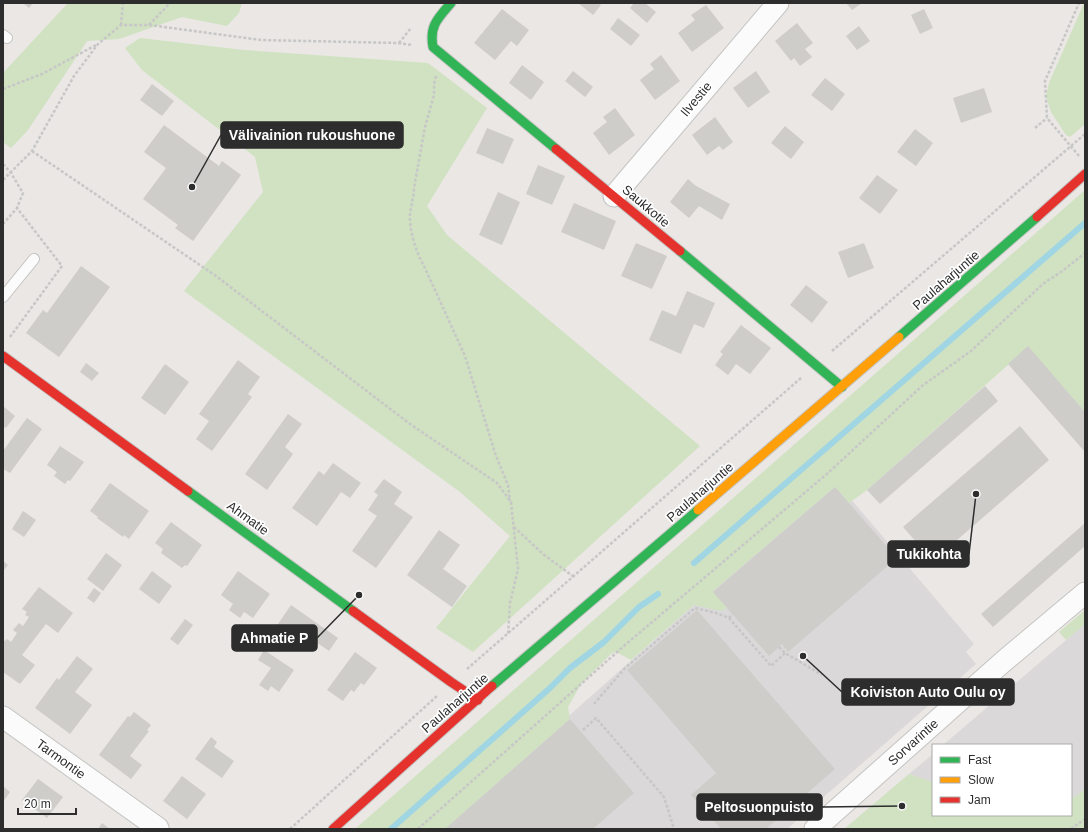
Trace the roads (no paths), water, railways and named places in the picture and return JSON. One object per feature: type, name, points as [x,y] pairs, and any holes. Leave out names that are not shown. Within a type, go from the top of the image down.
[{"type":"street","name":"Saukkotie","points":[[451,3],[433,24],[430,39],[433,47],[817,364],[842,387]]},
{"type":"street","name":"Ilvestie","points":[[614,196],[778,3]]},
{"type":"street","name":"Paulaharjuntie","points":[[333,829],[478,700],[995,255],[1085,174]]},
{"type":"street","name":"Ahmatie","points":[[3,356],[451,682],[478,700]]},
{"type":"street","name":"Sorvarintie","points":[[815,829],[1004,661],[1085,593]]},
{"type":"street","name":"Tarmontie","points":[[3,717],[158,828]]},
{"type":"lane","points":[[3,297],[34,259]]},
{"type":"waterway","points":[[694,563],[1085,223]]},
{"type":"waterway","points":[[391,829],[550,688],[570,668],[604,642],[639,607],[658,594]]},
{"type":"place","name":"Välivainion rukoushuone","points":[[192,187]]},
{"type":"place","name":"Tukikohta","points":[[976,494]]},
{"type":"place","name":"Ahmatie P","points":[[359,595]]},
{"type":"place","name":"Koiviston Auto Oulu oy","points":[[803,656]]},
{"type":"place","name":"Peltosuonpuisto","points":[[902,806]]}]
